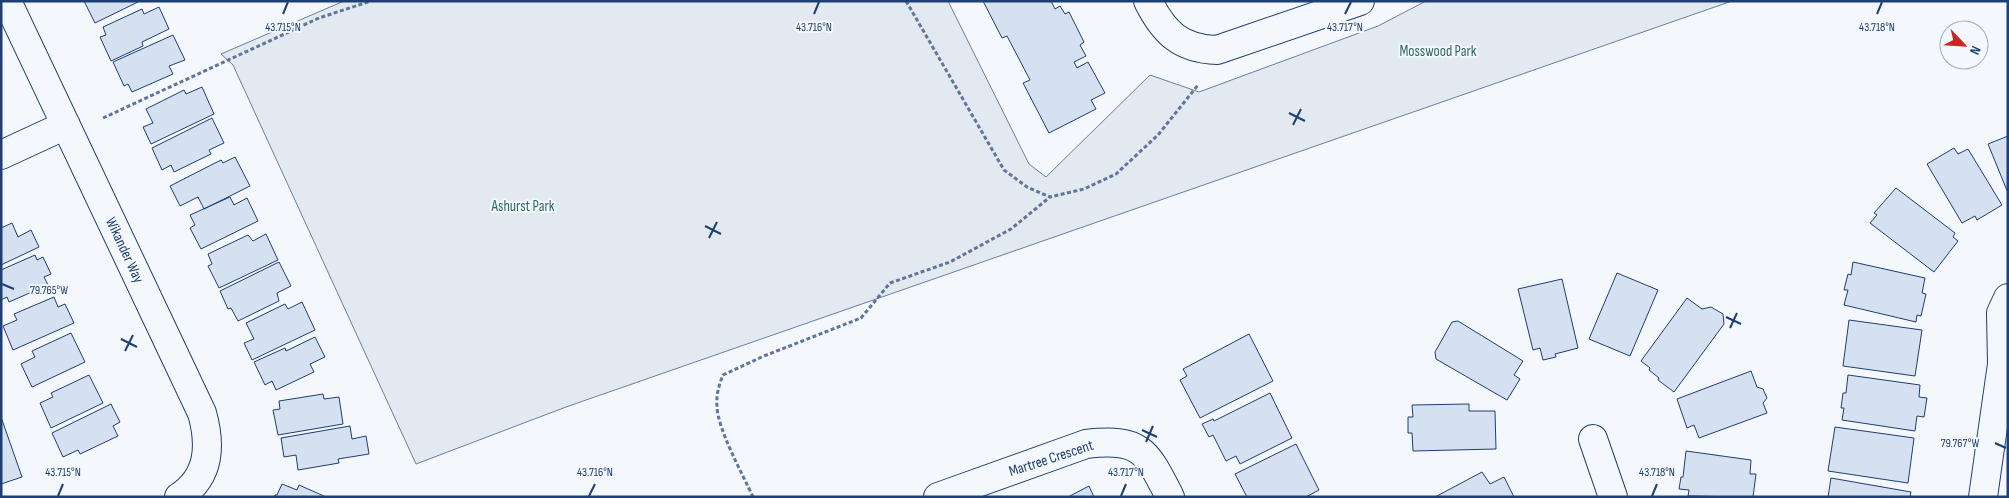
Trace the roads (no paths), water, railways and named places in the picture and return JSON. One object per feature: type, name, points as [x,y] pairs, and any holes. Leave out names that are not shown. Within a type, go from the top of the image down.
[{"type":"street","name":"Wikander Way","points":[[7,1],[202,413],[208,434],[207,454],[202,472],[188,491],[179,497]]},
{"type":"street","points":[[1148,1],[1155,15],[1168,31],[1184,44],[1199,49],[1218,50],[1360,1]]},
{"type":"street","points":[[1,155],[66,125]]},
{"type":"street","points":[[1982,497],[2002,364],[2000,313],[2008,298]]},
{"type":"street","points":[[1593,439],[1614,497]]},
{"type":"street","name":"Martree Crescent","points":[[938,497],[1086,444],[1110,441],[1130,445],[1146,455],[1170,497]]},
{"type":"park label","name":"Mosswood Park","points":[[1438,51]]},
{"type":"park label","name":"Ashurst Park","points":[[523,206]]}]
